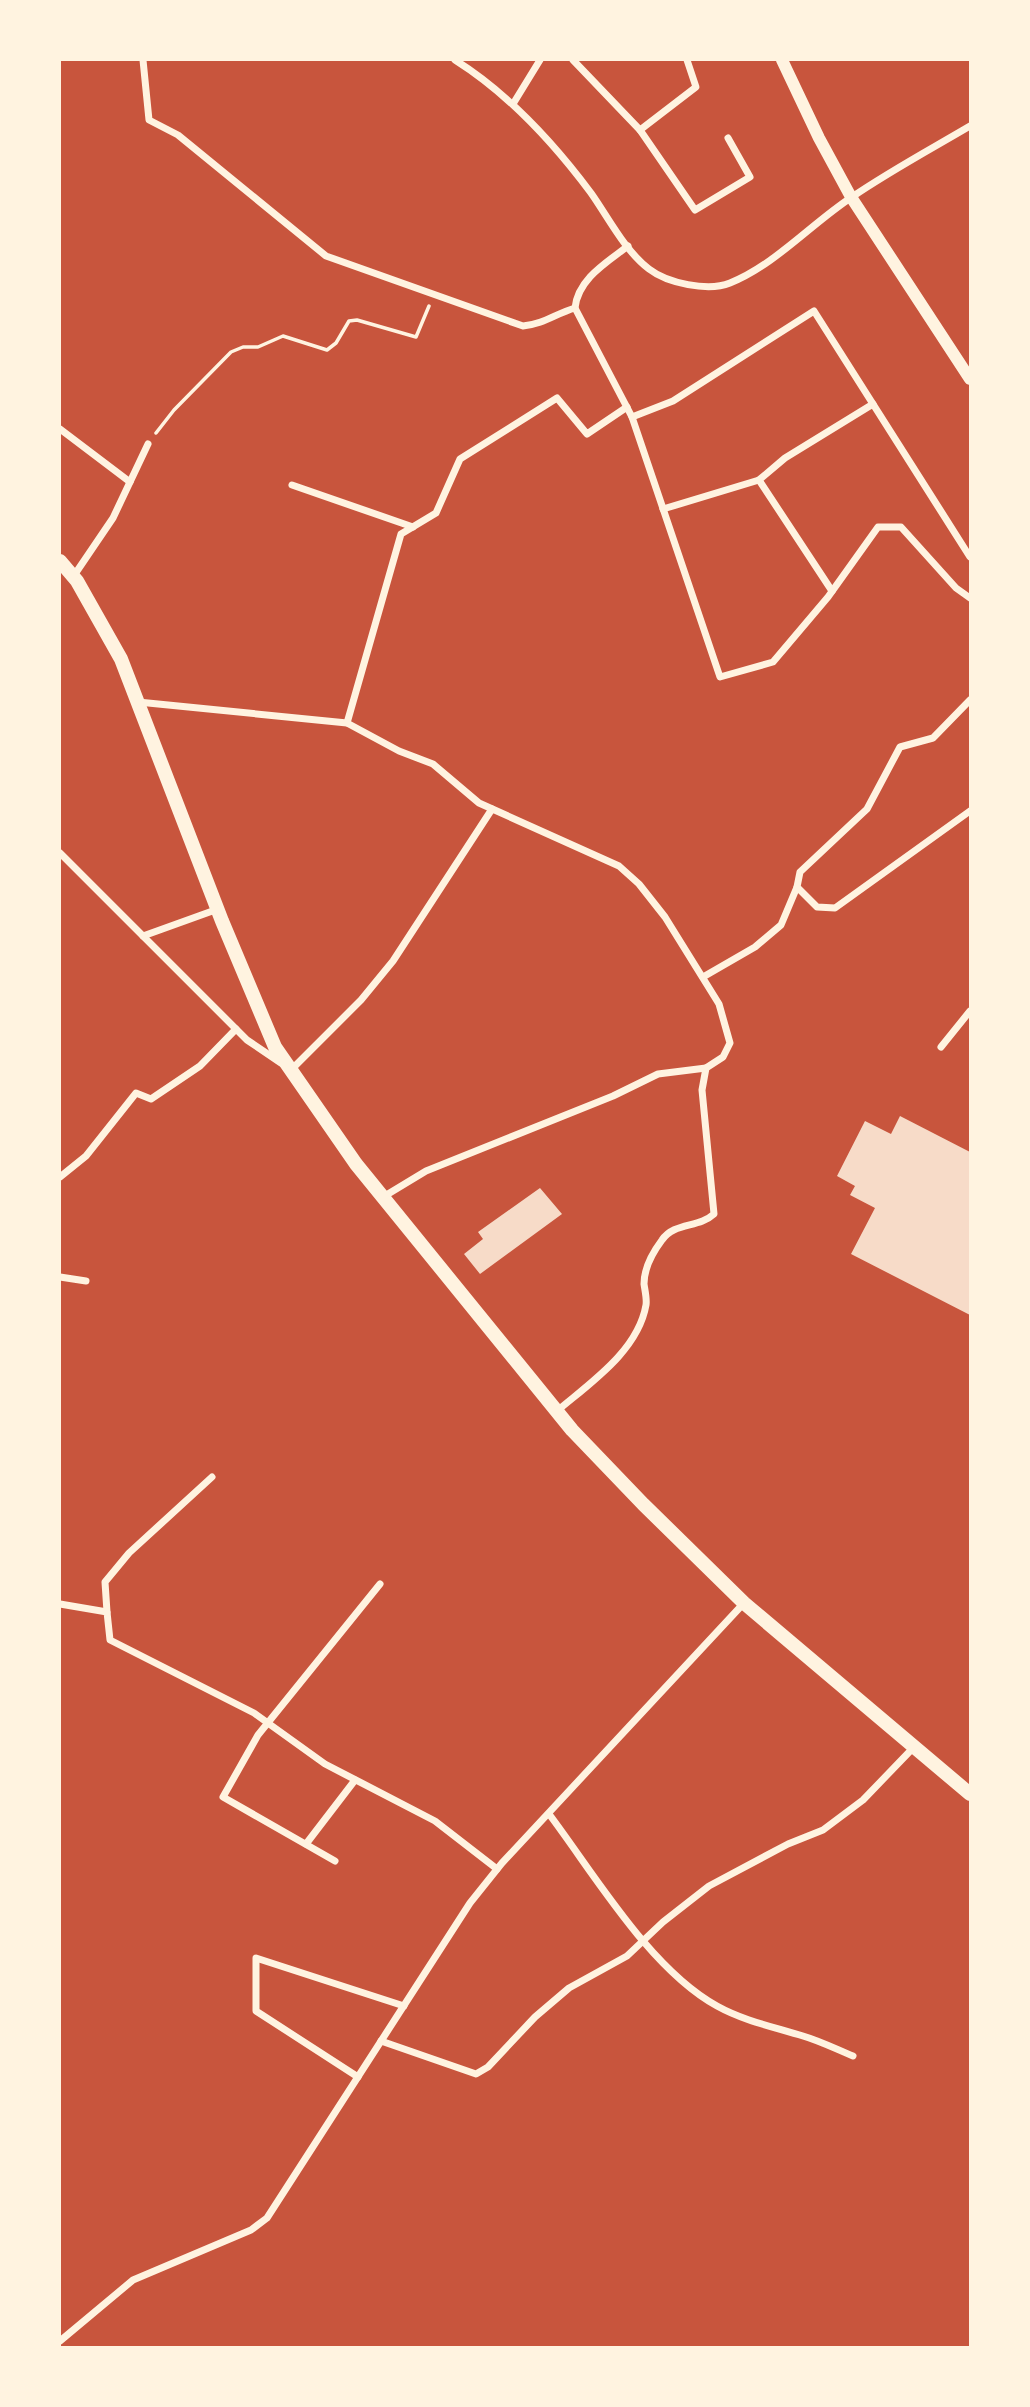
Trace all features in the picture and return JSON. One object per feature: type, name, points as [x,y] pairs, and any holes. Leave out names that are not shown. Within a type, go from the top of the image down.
[{"type":"main road","points":[[60,561],[73,577],[121,659],[258,1010],[275,1046],[356,1164],[557,1411],[643,1504],[744,1602],[971,1794]]},
{"type":"street","points":[[143,60],[149,120],[178,135],[311,247],[326,256],[523,326],[542,324],[554,314],[575,308]]},
{"type":"street","points":[[455,60],[484,78],[513,104],[575,173],[628,246],[649,270],[665,278],[705,286],[727,284],[748,275],[851,197],[971,126]]},
{"type":"street","points":[[513,104],[540,60]]},
{"type":"street","points":[[573,60],[639,130],[695,210],[750,177],[728,138]]},
{"type":"street","points":[[639,130],[696,87],[687,60]]},
{"type":"street","points":[[782,60],[813,127],[851,197],[971,379]]},
{"type":"street","points":[[628,246],[592,274],[576,295],[575,308],[632,417],[720,677],[773,662],[832,591],[878,527],[901,527],[956,588],[971,598]]},
{"type":"street","points":[[632,417],[673,401],[814,311],[971,557]]},
{"type":"street","points":[[347,723],[401,534],[436,513],[460,459],[557,397],[587,434],[627,407]]},
{"type":"street","points":[[663,509],[759,480],[785,458],[873,404]]},
{"type":"street","points":[[60,429],[130,482]]},
{"type":"street","points":[[73,577],[113,518],[148,444]]},
{"type":"street","points":[[759,480],[832,591]]},
{"type":"street","points":[[292,485],[413,527]]},
{"type":"street","points":[[703,977],[755,947],[781,925],[797,887],[800,872],[867,809],[900,747],[933,738],[971,700]]},
{"type":"street","points":[[138,702],[347,723],[398,751],[433,764],[479,803],[619,866],[639,884],[665,917],[719,1004],[730,1042],[723,1057],[706,1068],[658,1074],[613,1096],[426,1171],[383,1198]]},
{"type":"street","points":[[60,853],[236,1029],[292,1070],[361,1000],[393,961],[492,809]]},
{"type":"street","points":[[797,887],[817,907],[835,908],[971,811]]},
{"type":"street","points":[[144,936],[218,909]]},
{"type":"street","points":[[941,1047],[971,1011]]},
{"type":"street","points":[[60,1177],[86,1156],[136,1093],[151,1099],[200,1066],[236,1029]]},
{"type":"street","points":[[557,1411],[612,1365],[639,1325],[647,1304],[644,1282],[647,1267],[664,1237],[675,1228],[707,1221],[713,1214],[702,1090],[706,1068]]},
{"type":"street","points":[[60,1277],[86,1281]]},
{"type":"street","points":[[212,1477],[129,1553],[105,1582],[110,1640],[268,1723],[325,1764],[435,1821],[497,1869]]},
{"type":"street","points":[[335,1861],[223,1797],[268,1723],[380,1584]]},
{"type":"street","points":[[60,2341],[133,2280],[251,2230],[267,2218],[470,1903],[497,1869],[744,1602]]},
{"type":"street","points":[[60,1604],[107,1612]]},
{"type":"street","points":[[381,2041],[476,2074],[488,2067],[535,2017],[569,1988],[627,1956],[709,1886],[788,1844],[823,1830],[863,1800],[914,1747]]},
{"type":"street","points":[[306,1844],[355,1780]]},
{"type":"street","points":[[549,1814],[642,1942],[715,2005],[744,2019],[807,2037],[853,2056]]},
{"type":"street","points":[[358,2077],[256,2011],[256,1958],[404,2006]]},
{"type":"path","points":[[148,444],[174,410],[231,352],[243,347],[258,347],[283,336],[327,350],[337,343],[349,321],[357,320],[415,337],[435,295]]},
{"type":"building","points":[[900,1116],[970,1152],[970,1315],[851,1254],[875,1208],[850,1195],[855,1186],[837,1176],[865,1121],[891,1134]]},
{"type":"building","points":[[540,1188],[562,1214],[480,1274],[464,1254],[483,1239],[478,1232]]}]
